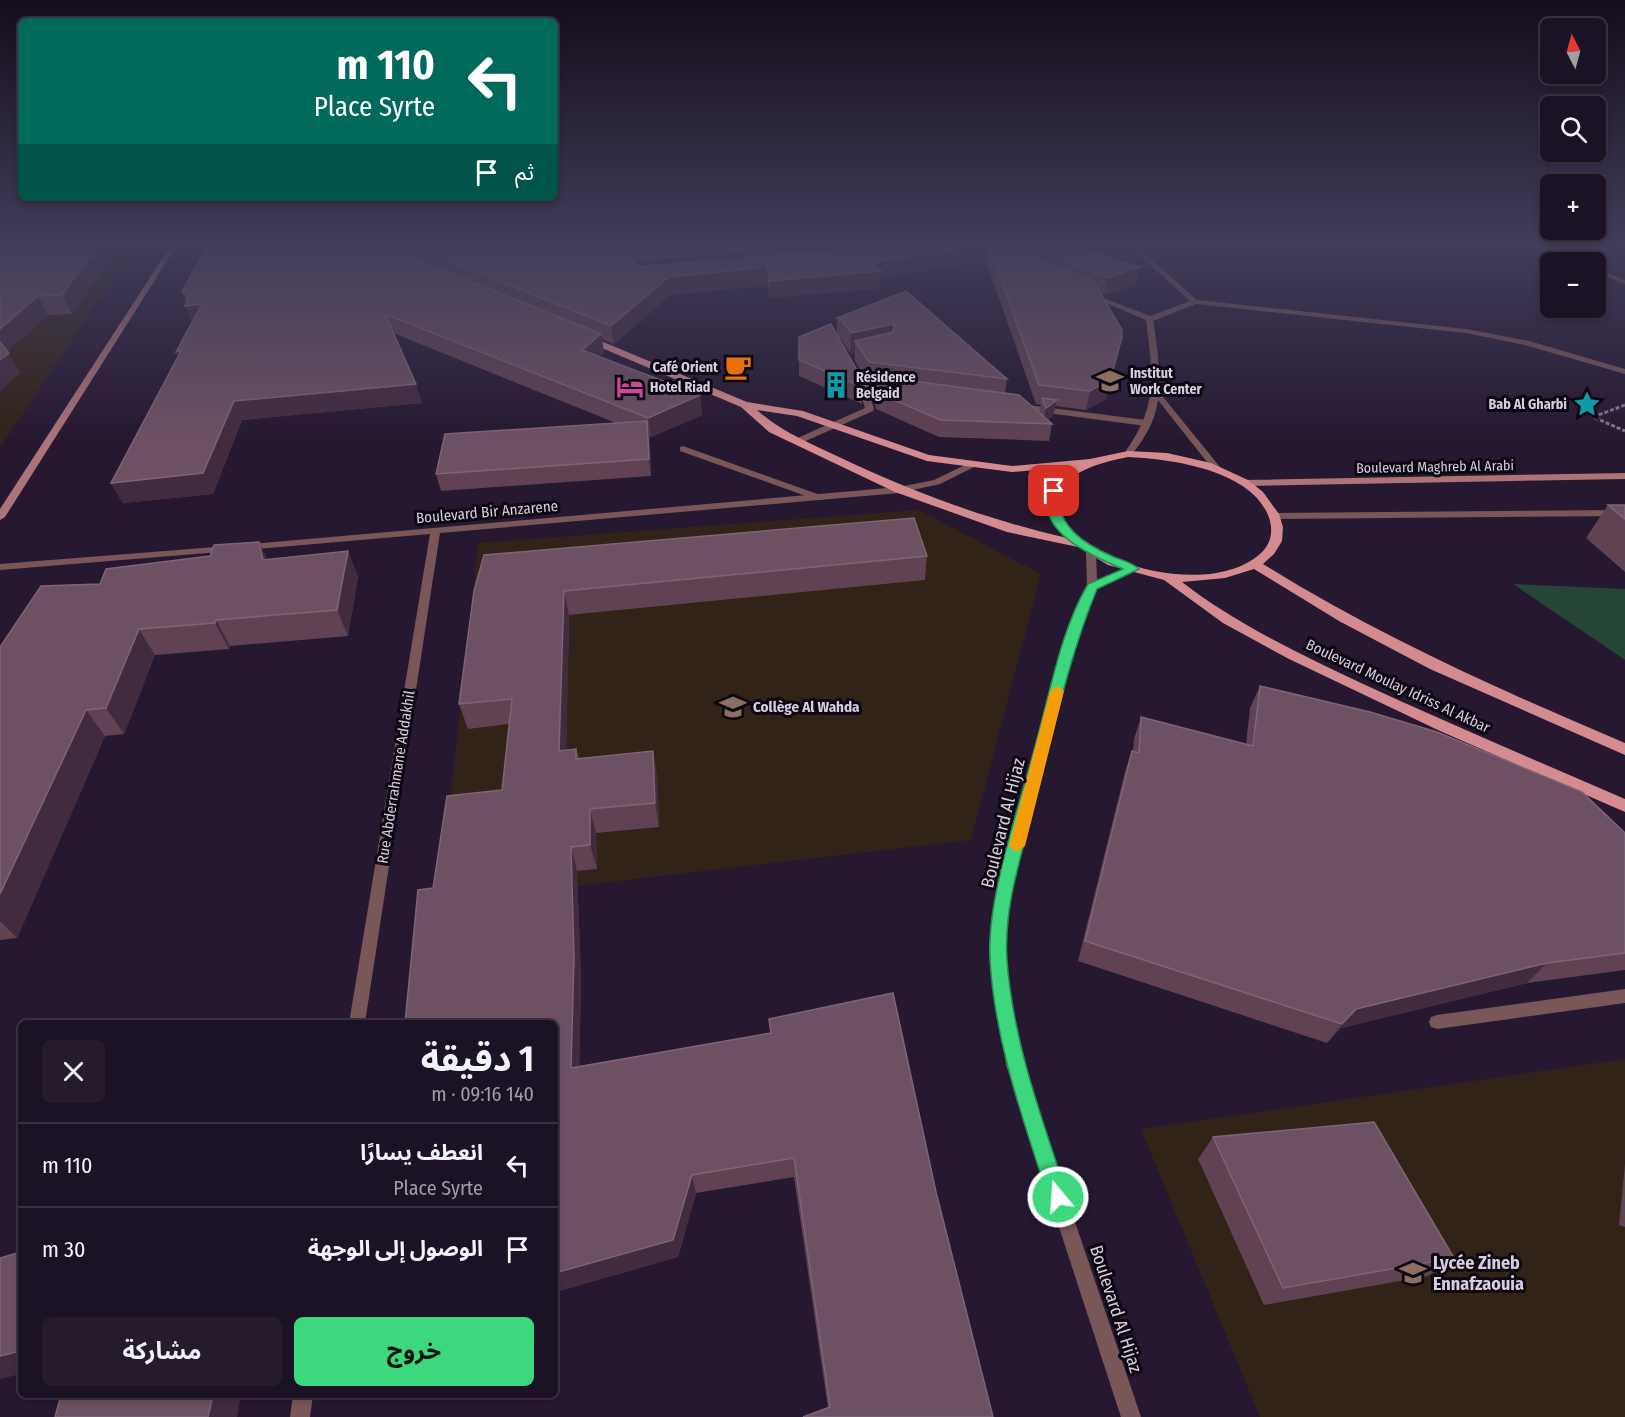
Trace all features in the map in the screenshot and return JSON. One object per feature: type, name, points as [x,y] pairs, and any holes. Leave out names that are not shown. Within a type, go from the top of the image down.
[{"type":"main road","points":[[0,517],[134,308]]},
{"type":"main road","points":[[573,333],[745,405],[799,413],[907,453],[971,465],[1012,469],[1088,462],[1128,454],[1173,457],[1217,469],[1245,483],[1266,503],[1275,516],[1278,529],[1276,542],[1268,554],[1255,564],[1216,576],[1167,576],[1133,569],[1086,548],[1011,529],[899,490],[773,430],[745,405]]},
{"type":"main road","points":[[1086,548],[1066,532],[1056,517],[1052,504],[1054,491],[1061,479],[1088,462]]},
{"type":"main road","name":"Boulevard Maghreb Al Arabi","points":[[1245,483],[1625,476]]},
{"type":"main road","points":[[1255,564],[1300,594],[1373,636],[1466,682],[1625,749]]},
{"type":"main road","name":"Boulevard Moulay Idriss Al Akbar","points":[[1167,576],[1196,601],[1297,657],[1424,719],[1625,806]]},
{"type":"street","points":[[1123,308],[1150,319],[1179,308]]},
{"type":"street","points":[[1250,308],[1491,335],[1625,372]]},
{"type":"street","points":[[1128,454],[1141,438],[1157,394],[1150,319]]},
{"type":"street","points":[[796,442],[870,409],[864,387],[856,373]]},
{"type":"street","points":[[864,387],[899,392]]},
{"type":"street","points":[[1157,394],[1217,469]]},
{"type":"street","points":[[1005,405],[1146,423]]},
{"type":"street","points":[[683,449],[820,498]]},
{"type":"street","name":"Boulevard Bir Anzarene","points":[[0,567],[899,490],[938,482],[971,465]]},
{"type":"street","points":[[1275,516],[1625,513]]},
{"type":"street","name":"Rue Abderrahmane Addakhil","points":[[357,1020],[435,531]]},
{"type":"street","name":"Boulevard Al Hijaz","points":[[1086,548],[1092,587],[1067,651],[1003,898],[998,959],[1014,1065],[1131,1417]]},
{"type":"street","points":[[1092,587],[1133,569]]},
{"type":"street","points":[[1437,1022],[1625,996]]},
{"type":"street","points":[[300,1417],[303,1398]]},
{"type":"path","points":[[1625,405],[1593,417],[1625,432]]},
{"type":"shaded area","points":[[0,308],[93,308],[0,448]]},
{"type":"shaded area","name":"Collège Al Wahda","points":[[919,510],[1041,574],[971,840],[439,902],[478,543]]},
{"type":"shaded area","name":"Lycée Zineb Ennafzaouia","points":[[1625,1059],[1625,1417],[1260,1417],[1141,1129]]},
{"type":"green space","points":[[1513,584],[1625,589],[1625,660]]},
{"type":"building","points":[[0,308],[24,308],[0,329]]},
{"type":"building","points":[[200,308],[537,308],[601,334],[582,350],[700,395],[648,418],[385,314],[416,384],[234,401],[203,473],[111,483],[181,351],[176,352]]},
{"type":"building","points":[[567,308],[632,308],[611,326]]},
{"type":"building","points":[[862,308],[926,308],[1007,379],[869,362],[855,341],[893,332],[894,324],[851,333],[841,319],[837,318]]},
{"type":"building","points":[[1011,308],[1109,308],[1122,330],[1110,380],[1090,391],[1039,385]]},
{"type":"building","points":[[831,324],[858,372],[863,387],[799,360],[799,337]]},
{"type":"building","points":[[0,342],[9,353],[0,360]]},
{"type":"building","points":[[873,376],[1019,395],[1052,424],[941,420],[877,393]]},
{"type":"building","points":[[1042,398],[1057,400],[1046,408]]},
{"type":"building","points":[[647,421],[649,459],[436,474],[445,434]]},
{"type":"building","points":[[1608,505],[1625,505],[1625,519]]},
{"type":"building","points":[[914,518],[927,556],[564,591],[559,751],[576,749],[576,759],[653,751],[655,803],[590,809],[590,845],[571,847],[574,957],[571,1068],[771,1033],[769,1019],[893,993],[936,1192],[993,1417],[803,1417],[830,1407],[794,1158],[692,1175],[673,1240],[558,1272],[558,1020],[405,1020],[418,890],[433,888],[447,796],[502,790],[512,699],[459,704],[474,591],[484,555]]},
{"type":"building","points":[[259,542],[263,560],[348,551],[337,610],[139,629],[106,708],[86,710],[0,894],[0,647],[41,586],[100,584],[106,569],[210,556],[214,545]]},
{"type":"building","points":[[1260,686],[1370,712],[1437,732],[1582,792],[1625,833],[1625,953],[1547,963],[1356,1009],[1342,1024],[1085,941],[1132,751],[1139,753],[1141,717],[1253,746]]},
{"type":"building","points":[[1374,1122],[1454,1258],[1283,1288],[1213,1137]]},
{"type":"building","points":[[18,1253],[18,1352],[0,1356],[0,1258]]},
{"type":"building","points":[[60,1398],[212,1398],[208,1417],[55,1417]]},
{"type":"slow traffic","points":[[1017,846],[1057,691]]},
{"type":"place","name":"Café Orient","points":[[738,367]]},
{"type":"place","name":"Institut Work Center","points":[[1110,381]]},
{"type":"place","name":"Résidence Belgaid","points":[[836,385]]},
{"type":"place","name":"Hotel Riad","points":[[630,387]]},
{"type":"place","name":"Bab Al Gharbi","points":[[1587,404]]},
{"type":"place","name":"Collège Al Wahda","points":[[733,707]]},
{"type":"place","name":"Lycée Zineb Ennafzaouia","points":[[1413,1273]]},
{"type":"route","points":[[1054,491],[1052,504],[1056,517],[1066,532],[1091,551],[1133,569],[1115,579],[1092,587],[1083,607],[1067,651],[1003,898],[998,959],[1014,1065],[1058,1197]]}]
